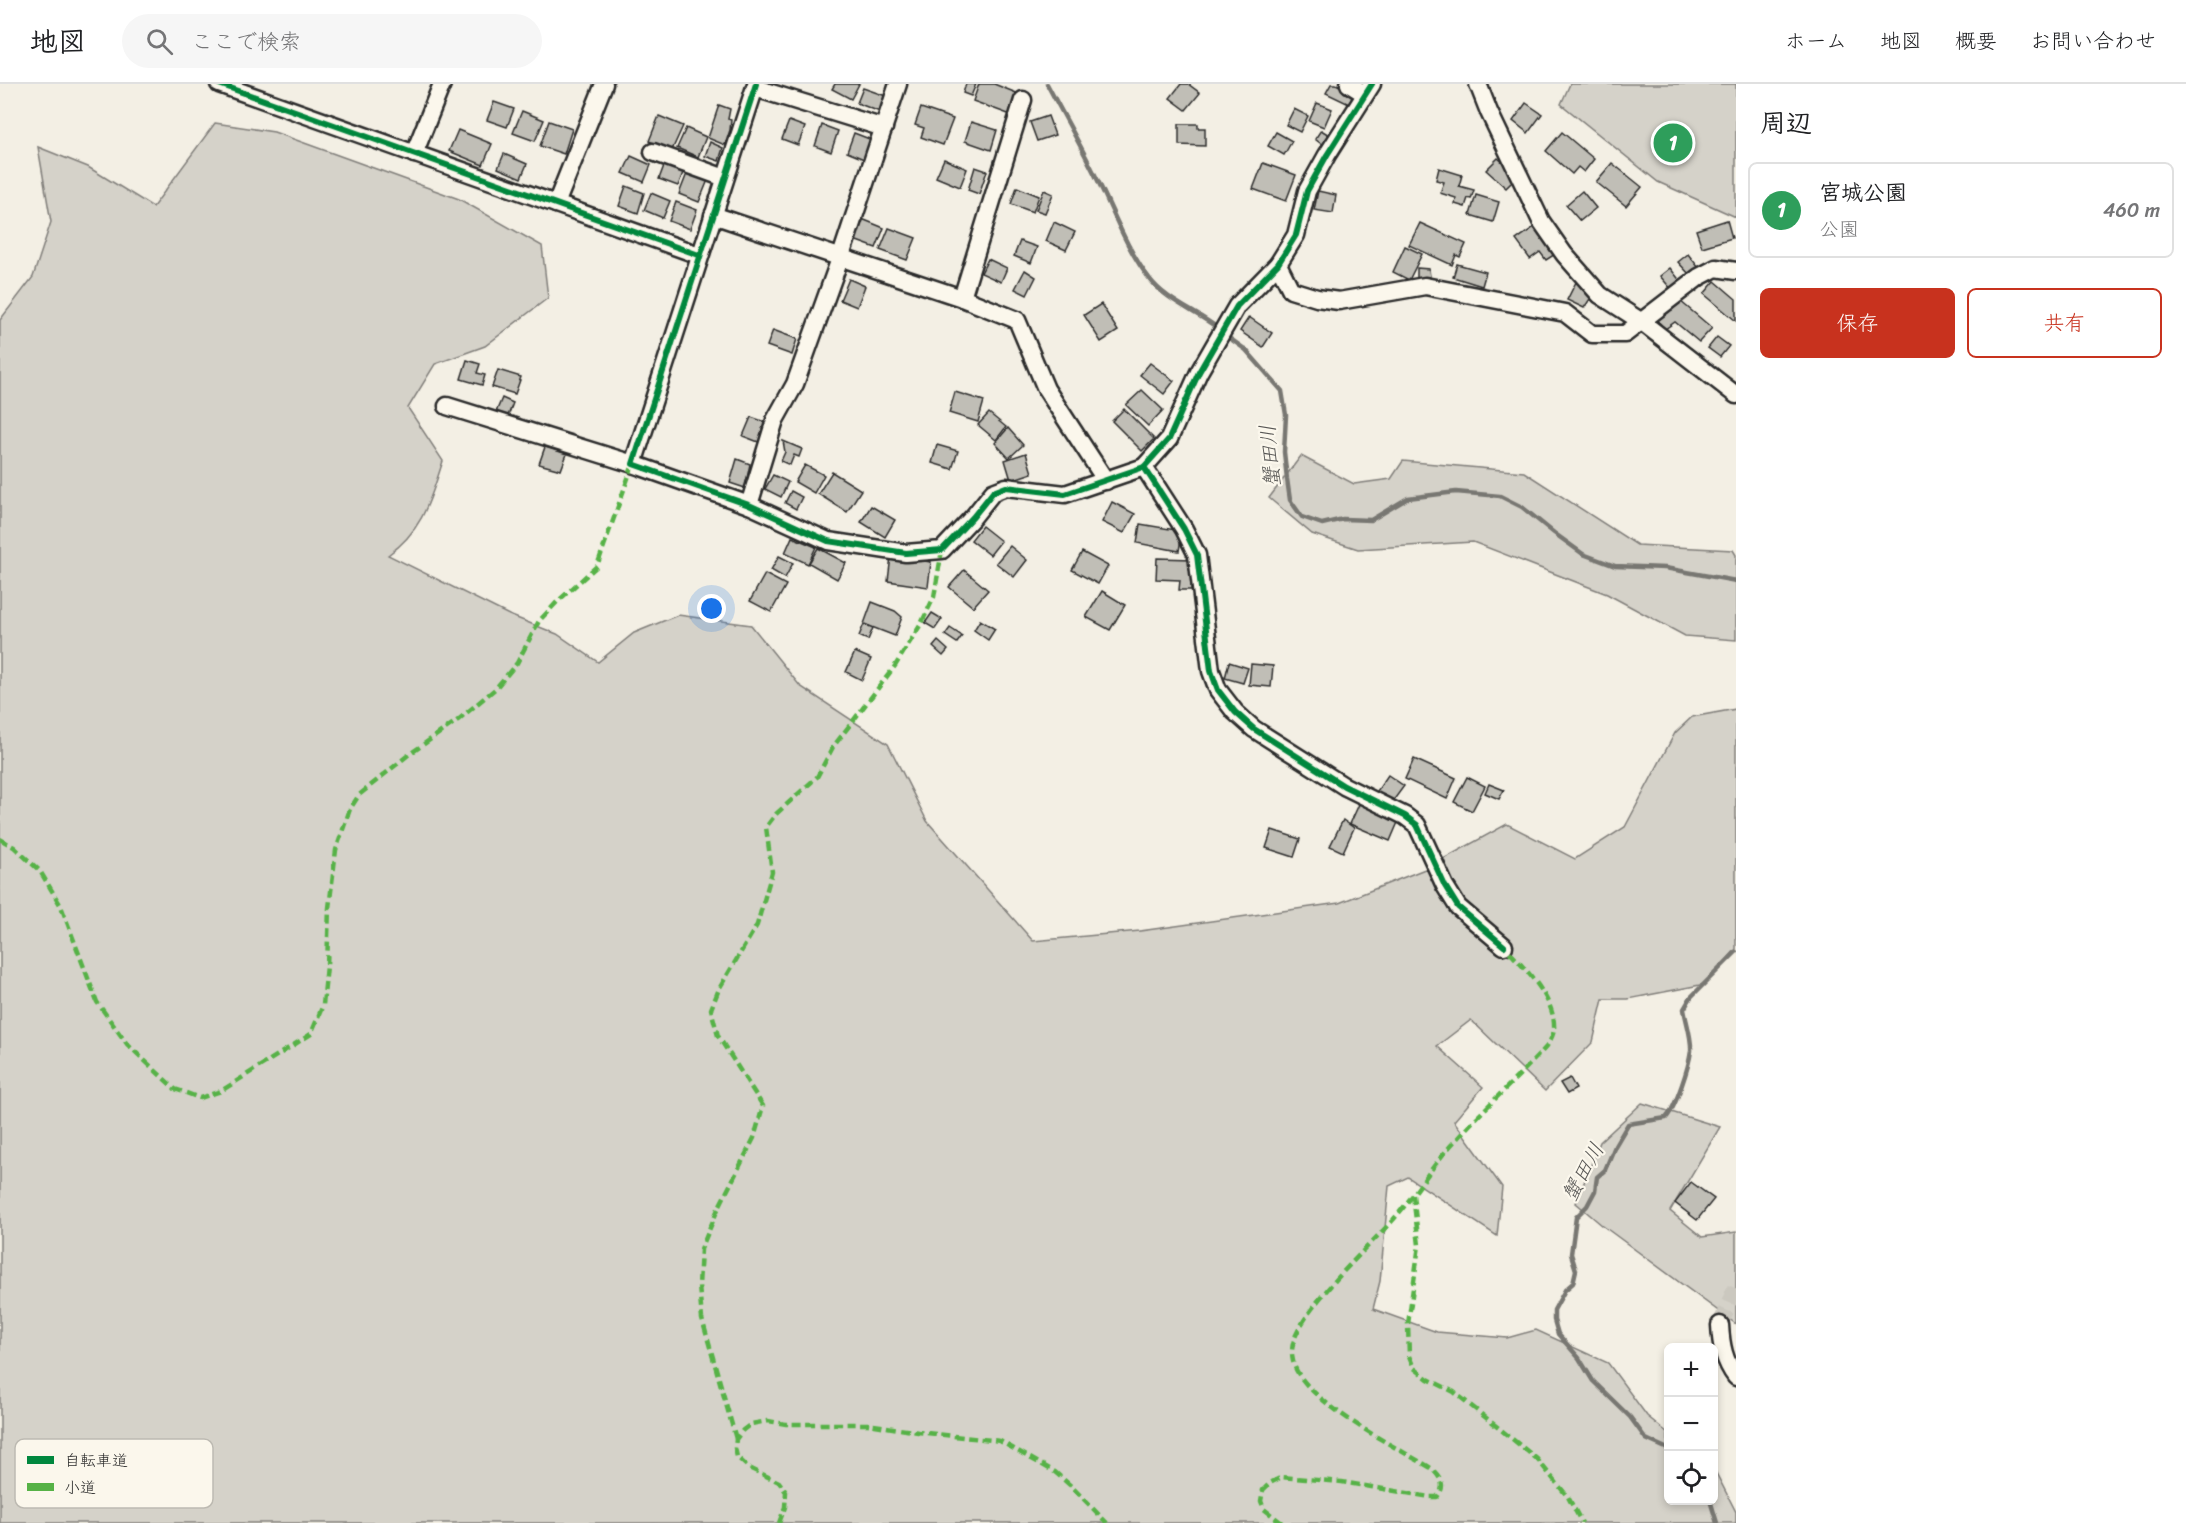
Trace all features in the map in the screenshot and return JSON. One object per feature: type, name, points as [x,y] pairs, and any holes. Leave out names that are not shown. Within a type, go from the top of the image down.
[{"type":"street","points":[[219,84],[699,255]]},
{"type":"street","points":[[414,154],[442,84]]},
{"type":"street","points":[[556,204],[604,84]]},
{"type":"street","points":[[749,505],[775,420],[795,384],[841,256],[898,84]]},
{"type":"street","points":[[447,406],[633,464],[749,505],[828,541],[906,553],[942,550],[974,517],[993,492],[1006,487],[1065,494],[1144,467],[1169,439],[1199,372],[1237,306],[1278,264],[1296,235],[1307,191],[1369,89],[1349,84]]},
{"type":"street","points":[[1478,84],[1541,221],[1564,254],[1600,295],[1642,322],[1736,395]]},
{"type":"street","points":[[633,464],[755,86],[884,128]]},
{"type":"street","points":[[962,298],[1023,100]]},
{"type":"street","points":[[654,152],[725,178]]},
{"type":"street","points":[[712,215],[841,256],[962,298],[1017,320],[1046,388],[1106,481]]},
{"type":"street","points":[[1278,264],[1291,290],[1317,298],[1339,301],[1425,286],[1565,313],[1592,334],[1625,333],[1699,277],[1716,268],[1736,271]]},
{"type":"street","points":[[1144,467],[1184,529],[1197,555],[1211,671],[1218,690],[1235,712],[1254,729],[1344,786],[1405,816],[1417,825],[1445,886],[1458,907],[1504,946]]},
{"type":"street","points":[[1720,1325],[1721,1344],[1728,1365],[1736,1377]]},
{"type":"shaded area","points":[[1570,84],[1736,84],[1736,217],[1658,182],[1561,104]]},
{"type":"shaded area","points":[[215,123],[274,132],[459,199],[542,246],[548,298],[485,346],[435,364],[408,408],[443,461],[429,501],[417,525],[410,535],[388,555],[509,615],[557,634],[598,662],[634,633],[678,615],[751,625],[800,686],[888,744],[927,821],[1033,941],[1140,931],[1339,903],[1425,869],[1507,824],[1575,859],[1625,827],[1675,733],[1692,717],[1736,709],[1736,949],[1705,984],[1628,999],[1603,999],[1593,1042],[1545,1091],[1471,1020],[1437,1046],[1483,1087],[1454,1121],[1502,1187],[1497,1236],[1408,1177],[1389,1186],[1380,1281],[1373,1309],[1437,1332],[1507,1338],[1536,1330],[1608,1363],[1647,1416],[1664,1430],[1664,1505],[1718,1505],[1718,1477],[1736,1512],[1736,1523],[0,1523],[0,320],[33,277],[51,222],[38,147],[88,167],[153,207]]},
{"type":"shaded area","points":[[1301,456],[1354,484],[1391,479],[1403,461],[1524,472],[1637,545],[1733,550],[1736,555],[1736,640],[1685,636],[1607,594],[1473,542],[1358,549],[1312,534],[1269,498]]},
{"type":"shaded area","points":[[1642,1103],[1720,1127],[1670,1211],[1702,1237],[1736,1232],[1736,1324],[1603,1226],[1576,1203],[1600,1142]]},
{"type":"building","points":[[835,84],[859,84],[851,99],[832,89]]},
{"type":"building","points":[[966,84],[976,84],[971,96],[963,93]]},
{"type":"building","points":[[979,84],[994,84],[1019,94],[1011,115],[973,101]]},
{"type":"building","points":[[1181,84],[1188,84],[1200,93],[1186,110],[1170,98]]},
{"type":"building","points":[[1331,84],[1336,84],[1354,93],[1349,104],[1326,93]]},
{"type":"building","points":[[863,88],[886,96],[880,112],[857,103]]},
{"type":"building","points":[[494,102],[514,109],[507,127],[487,120]]},
{"type":"building","points":[[1317,103],[1332,109],[1324,127],[1309,121]]},
{"type":"building","points":[[1526,103],[1542,114],[1528,133],[1513,121]]},
{"type":"building","points":[[719,105],[730,109],[728,119],[731,120],[730,130],[725,145],[708,138]]},
{"type":"building","points":[[921,108],[953,119],[943,145],[921,137],[924,128],[915,125]]},
{"type":"building","points":[[1294,109],[1308,116],[1300,132],[1286,125]]},
{"type":"building","points":[[522,111],[544,120],[535,141],[513,133]]},
{"type":"building","points":[[659,116],[683,126],[672,150],[649,141]]},
{"type":"building","points":[[1048,116],[1055,135],[1037,141],[1030,122]]},
{"type":"building","points":[[549,121],[572,129],[564,154],[540,146]]},
{"type":"building","points":[[789,121],[805,127],[798,145],[782,139]]},
{"type":"building","points":[[971,122],[997,130],[991,150],[965,141]]},
{"type":"building","points":[[1179,124],[1198,124],[1198,128],[1205,128],[1205,146],[1179,145]]},
{"type":"building","points":[[822,125],[838,131],[831,152],[815,146]]},
{"type":"building","points":[[686,128],[706,137],[698,157],[677,148]]},
{"type":"building","points":[[458,130],[492,144],[483,165],[449,151]]},
{"type":"building","points":[[1321,130],[1331,136],[1324,146],[1315,139]]},
{"type":"building","points":[[1276,132],[1292,141],[1284,155],[1268,146]]},
{"type":"building","points":[[1562,132],[1594,159],[1584,172],[1578,167],[1572,174],[1546,151]]},
{"type":"building","points":[[854,133],[872,140],[864,159],[847,152]]},
{"type":"building","points":[[710,142],[723,148],[719,161],[705,156]]},
{"type":"building","points":[[504,154],[527,164],[521,178],[498,168]]},
{"type":"building","points":[[631,156],[651,165],[644,182],[623,173]]},
{"type":"building","points":[[1498,158],[1518,176],[1506,188],[1486,170]]},
{"type":"building","points":[[944,159],[967,169],[960,187],[936,177]]},
{"type":"building","points":[[665,163],[684,170],[678,186],[659,179]]},
{"type":"building","points":[[1263,163],[1296,175],[1286,201],[1253,189]]},
{"type":"building","points":[[1612,163],[1642,187],[1626,206],[1596,182]]},
{"type":"building","points":[[975,167],[987,171],[979,194],[968,190]]},
{"type":"building","points":[[1439,168],[1462,175],[1459,186],[1474,190],[1465,207],[1455,204],[1456,198],[1440,193],[1444,182],[1436,180]]},
{"type":"building","points":[[688,171],[708,180],[699,202],[679,194]]},
{"type":"building","points":[[626,186],[644,193],[638,213],[619,206]]},
{"type":"building","points":[[1017,187],[1039,196],[1033,212],[1011,204]]},
{"type":"building","points":[[1044,190],[1053,194],[1045,213],[1036,210]]},
{"type":"building","points":[[1318,191],[1336,195],[1333,213],[1314,210]]},
{"type":"building","points":[[1582,191],[1596,208],[1580,221],[1566,205]]},
{"type":"building","points":[[651,193],[670,201],[663,218],[644,210]]},
{"type":"building","points":[[1476,195],[1499,202],[1493,222],[1470,215]]},
{"type":"building","points":[[676,202],[697,210],[690,229],[669,221]]},
{"type":"building","points":[[862,219],[884,228],[876,248],[854,240]]},
{"type":"building","points":[[1727,220],[1732,238],[1702,247],[1696,230]]},
{"type":"building","points":[[1054,222],[1075,232],[1066,250],[1046,241]]},
{"type":"building","points":[[1420,223],[1466,244],[1460,257],[1456,255],[1452,265],[1409,245]]},
{"type":"building","points":[[1540,223],[1560,251],[1546,260],[1540,252],[1530,259],[1516,240]]},
{"type":"building","points":[[889,228],[916,238],[907,260],[880,250]]},
{"type":"building","points":[[1020,241],[1037,247],[1031,263],[1014,256]]},
{"type":"building","points":[[1405,246],[1422,254],[1409,280],[1393,272]]},
{"type":"building","points":[[1688,254],[1699,268],[1690,275],[1678,262]]},
{"type":"building","points":[[988,259],[1007,268],[1001,282],[981,273]]},
{"type":"building","points":[[1457,264],[1486,272],[1482,286],[1453,277]]},
{"type":"building","points":[[1417,268],[1429,269],[1430,277],[1417,278]]},
{"type":"building","points":[[1670,268],[1681,282],[1672,290],[1660,276]]},
{"type":"building","points":[[1025,270],[1036,277],[1027,295],[1015,289]]},
{"type":"building","points":[[849,279],[865,286],[857,307],[840,300]]},
{"type":"building","points":[[1715,281],[1736,299],[1736,321],[1704,294]]},
{"type":"building","points":[[1576,282],[1594,293],[1584,308],[1567,300]]},
{"type":"building","points":[[1680,301],[1712,328],[1699,342],[1675,322],[1665,329],[1656,319],[1667,309],[1672,310]]},
{"type":"building","points":[[1101,304],[1118,331],[1101,342],[1084,315]]},
{"type":"building","points":[[1249,317],[1272,333],[1263,347],[1240,331]]},
{"type":"building","points":[[773,330],[797,339],[792,355],[767,346]]},
{"type":"building","points":[[1717,337],[1729,346],[1720,357],[1708,348]]},
{"type":"building","points":[[467,360],[480,364],[477,373],[485,375],[482,385],[461,379]]},
{"type":"building","points":[[1150,363],[1174,381],[1164,394],[1140,375]]},
{"type":"building","points":[[498,370],[521,377],[515,394],[492,387]]},
{"type":"building","points":[[1142,390],[1163,410],[1148,426],[1126,405]]},
{"type":"building","points":[[955,392],[984,401],[978,422],[949,413]]},
{"type":"building","points":[[502,398],[513,403],[506,421],[494,417]]},
{"type":"building","points":[[1124,409],[1154,439],[1142,451],[1112,421]]},
{"type":"building","points":[[989,413],[1006,427],[996,440],[978,425]]},
{"type":"building","points":[[751,417],[768,423],[761,443],[743,436]]},
{"type":"building","points":[[1008,428],[1023,445],[1009,458],[995,443]]},
{"type":"building","points":[[783,441],[802,449],[799,457],[794,455],[790,465],[781,461],[785,452]]},
{"type":"building","points":[[937,445],[958,451],[952,469],[932,463]]},
{"type":"building","points":[[545,447],[567,454],[561,470],[539,464]]},
{"type":"building","points":[[1026,453],[1032,473],[1011,480],[1005,460]]},
{"type":"building","points":[[737,459],[750,464],[745,488],[730,483]]},
{"type":"building","points":[[805,465],[824,475],[814,493],[795,482]]},
{"type":"building","points":[[832,472],[861,490],[847,512],[818,494]]},
{"type":"building","points":[[773,475],[788,482],[781,497],[765,489]]},
{"type":"building","points":[[791,491],[802,497],[796,509],[785,503]]},
{"type":"building","points":[[1112,502],[1135,514],[1124,533],[1102,522]]},
{"type":"building","points":[[871,506],[895,520],[885,537],[861,522]]},
{"type":"building","points":[[1140,524],[1182,531],[1179,551],[1137,543]]},
{"type":"building","points":[[982,526],[1001,541],[990,555],[971,540]]},
{"type":"building","points":[[792,537],[816,547],[808,564],[785,553]]},
{"type":"building","points":[[1010,546],[1027,560],[1014,577],[996,563]]},
{"type":"building","points":[[818,548],[846,563],[837,579],[809,563]]},
{"type":"building","points":[[1082,552],[1108,566],[1098,584],[1072,570]]},
{"type":"building","points":[[779,556],[793,563],[785,578],[771,570]]},
{"type":"building","points":[[891,556],[931,562],[928,587],[888,581]]},
{"type":"building","points":[[1157,558],[1192,559],[1191,590],[1179,590],[1180,580],[1156,579]]},
{"type":"building","points":[[964,570],[988,590],[973,607],[949,587]]},
{"type":"building","points":[[765,574],[786,585],[771,612],[750,601]]},
{"type":"building","points":[[1102,591],[1125,605],[1110,630],[1086,617]]},
{"type":"building","points":[[872,602],[895,611],[902,617],[895,636],[864,624]]},
{"type":"building","points":[[932,613],[942,619],[935,629],[925,623]]},
{"type":"building","points":[[980,620],[995,629],[988,640],[974,630]]},
{"type":"building","points":[[864,624],[873,628],[868,640],[859,636]]},
{"type":"building","points":[[950,628],[962,636],[957,643],[945,635]]},
{"type":"building","points":[[938,641],[948,650],[943,656],[933,647]]},
{"type":"building","points":[[855,652],[871,659],[862,680],[846,672]]},
{"type":"building","points":[[1229,662],[1248,668],[1243,683],[1225,678]]},
{"type":"building","points":[[1251,664],[1273,666],[1271,687],[1249,685]]},
{"type":"building","points":[[1414,759],[1456,778],[1447,799],[1405,779]]},
{"type":"building","points":[[1388,775],[1404,786],[1390,805],[1375,794]]},
{"type":"building","points":[[1467,777],[1485,786],[1472,811],[1454,802]]},
{"type":"building","points":[[1489,784],[1504,790],[1499,799],[1485,793]]},
{"type":"building","points":[[1360,802],[1399,820],[1390,841],[1350,824]]},
{"type":"building","points":[[1343,820],[1354,828],[1343,852],[1330,846]]},
{"type":"building","points":[[1272,830],[1300,839],[1294,857],[1266,848]]},
{"type":"building","points":[[1570,1078],[1576,1089],[1567,1094],[1560,1083]]},
{"type":"building","points":[[1691,1182],[1714,1199],[1697,1220],[1675,1203]]},
{"type":"waterway","name":"蟹田川","points":[[1047,84],[1088,160],[1141,268],[1164,293],[1219,329]]},
{"type":"waterway","name":"蟹田川","points":[[1225,335],[1246,350],[1282,391],[1286,415],[1284,452],[1290,500],[1302,517],[1322,524],[1343,519],[1371,520],[1408,498],[1456,492],[1500,496],[1522,507],[1583,554],[1615,566],[1665,568],[1736,581]]},
{"type":"waterway","name":"蟹田川","points":[[1664,1447],[1646,1439],[1630,1417],[1593,1381],[1579,1358],[1558,1334],[1554,1310],[1565,1290],[1573,1283],[1576,1270],[1571,1254],[1576,1217],[1587,1206],[1595,1191],[1597,1177],[1605,1170],[1628,1124],[1666,1118],[1670,1113],[1682,1086],[1691,1051],[1684,1009],[1691,997],[1736,952]]},
{"type":"waterway","name":"蟹田川","points":[[1712,1505],[1717,1523]]},
{"type":"tunnel","points":[[1720,1325],[1736,1286]]},
{"type":"marked path","points":[[0,839],[14,847],[40,871],[61,906],[97,1002],[127,1044],[175,1089],[200,1098],[221,1091],[311,1034],[323,1005],[329,908],[336,850],[350,809],[359,795],[407,756],[458,720],[495,689],[517,663],[539,621],[597,566],[633,464]]},
{"type":"marked path","points":[[736,1439],[702,1319],[699,1286],[701,1249],[718,1209],[754,1138],[763,1106],[718,1036],[711,1009],[719,989],[757,925],[772,872],[766,827],[776,814],[817,777],[833,747],[895,666],[921,624],[934,597],[942,550]]},
{"type":"marked path","points":[[1282,1523],[1264,1509],[1261,1501],[1263,1490],[1270,1483],[1282,1477],[1342,1482],[1430,1497],[1437,1497],[1442,1489],[1439,1478],[1431,1468],[1352,1421],[1313,1391],[1300,1376],[1293,1361],[1292,1348],[1296,1335],[1314,1306],[1393,1220],[1447,1150],[1551,1040],[1554,1029],[1550,1006],[1529,973],[1504,946]]},
{"type":"marked path","points":[[1413,1195],[1419,1245],[1408,1324],[1409,1356],[1414,1368],[1428,1379],[1454,1392],[1537,1459],[1568,1497],[1582,1523]]},
{"type":"marked path","points":[[779,1523],[785,1507],[786,1492],[779,1482],[749,1468],[737,1457],[736,1439],[751,1424],[768,1421],[786,1424],[868,1424],[1000,1441],[1055,1472],[1107,1523]]},
{"type":"cycle path","points":[[219,84],[699,255]]},
{"type":"cycle path","points":[[756,84],[633,464],[749,505],[828,541],[906,553],[942,550],[993,492],[1006,487],[1065,494],[1144,467]]},
{"type":"cycle path","points":[[1372,84],[1307,191],[1296,235],[1278,264],[1237,306],[1199,372],[1169,439],[1144,467],[1184,529],[1197,555],[1211,671],[1218,690],[1235,712],[1254,729],[1344,786],[1405,816],[1417,825],[1445,886],[1458,907],[1504,946]]},
{"type":"place","name":"宮城公園","points":[[1673,143]]}]
